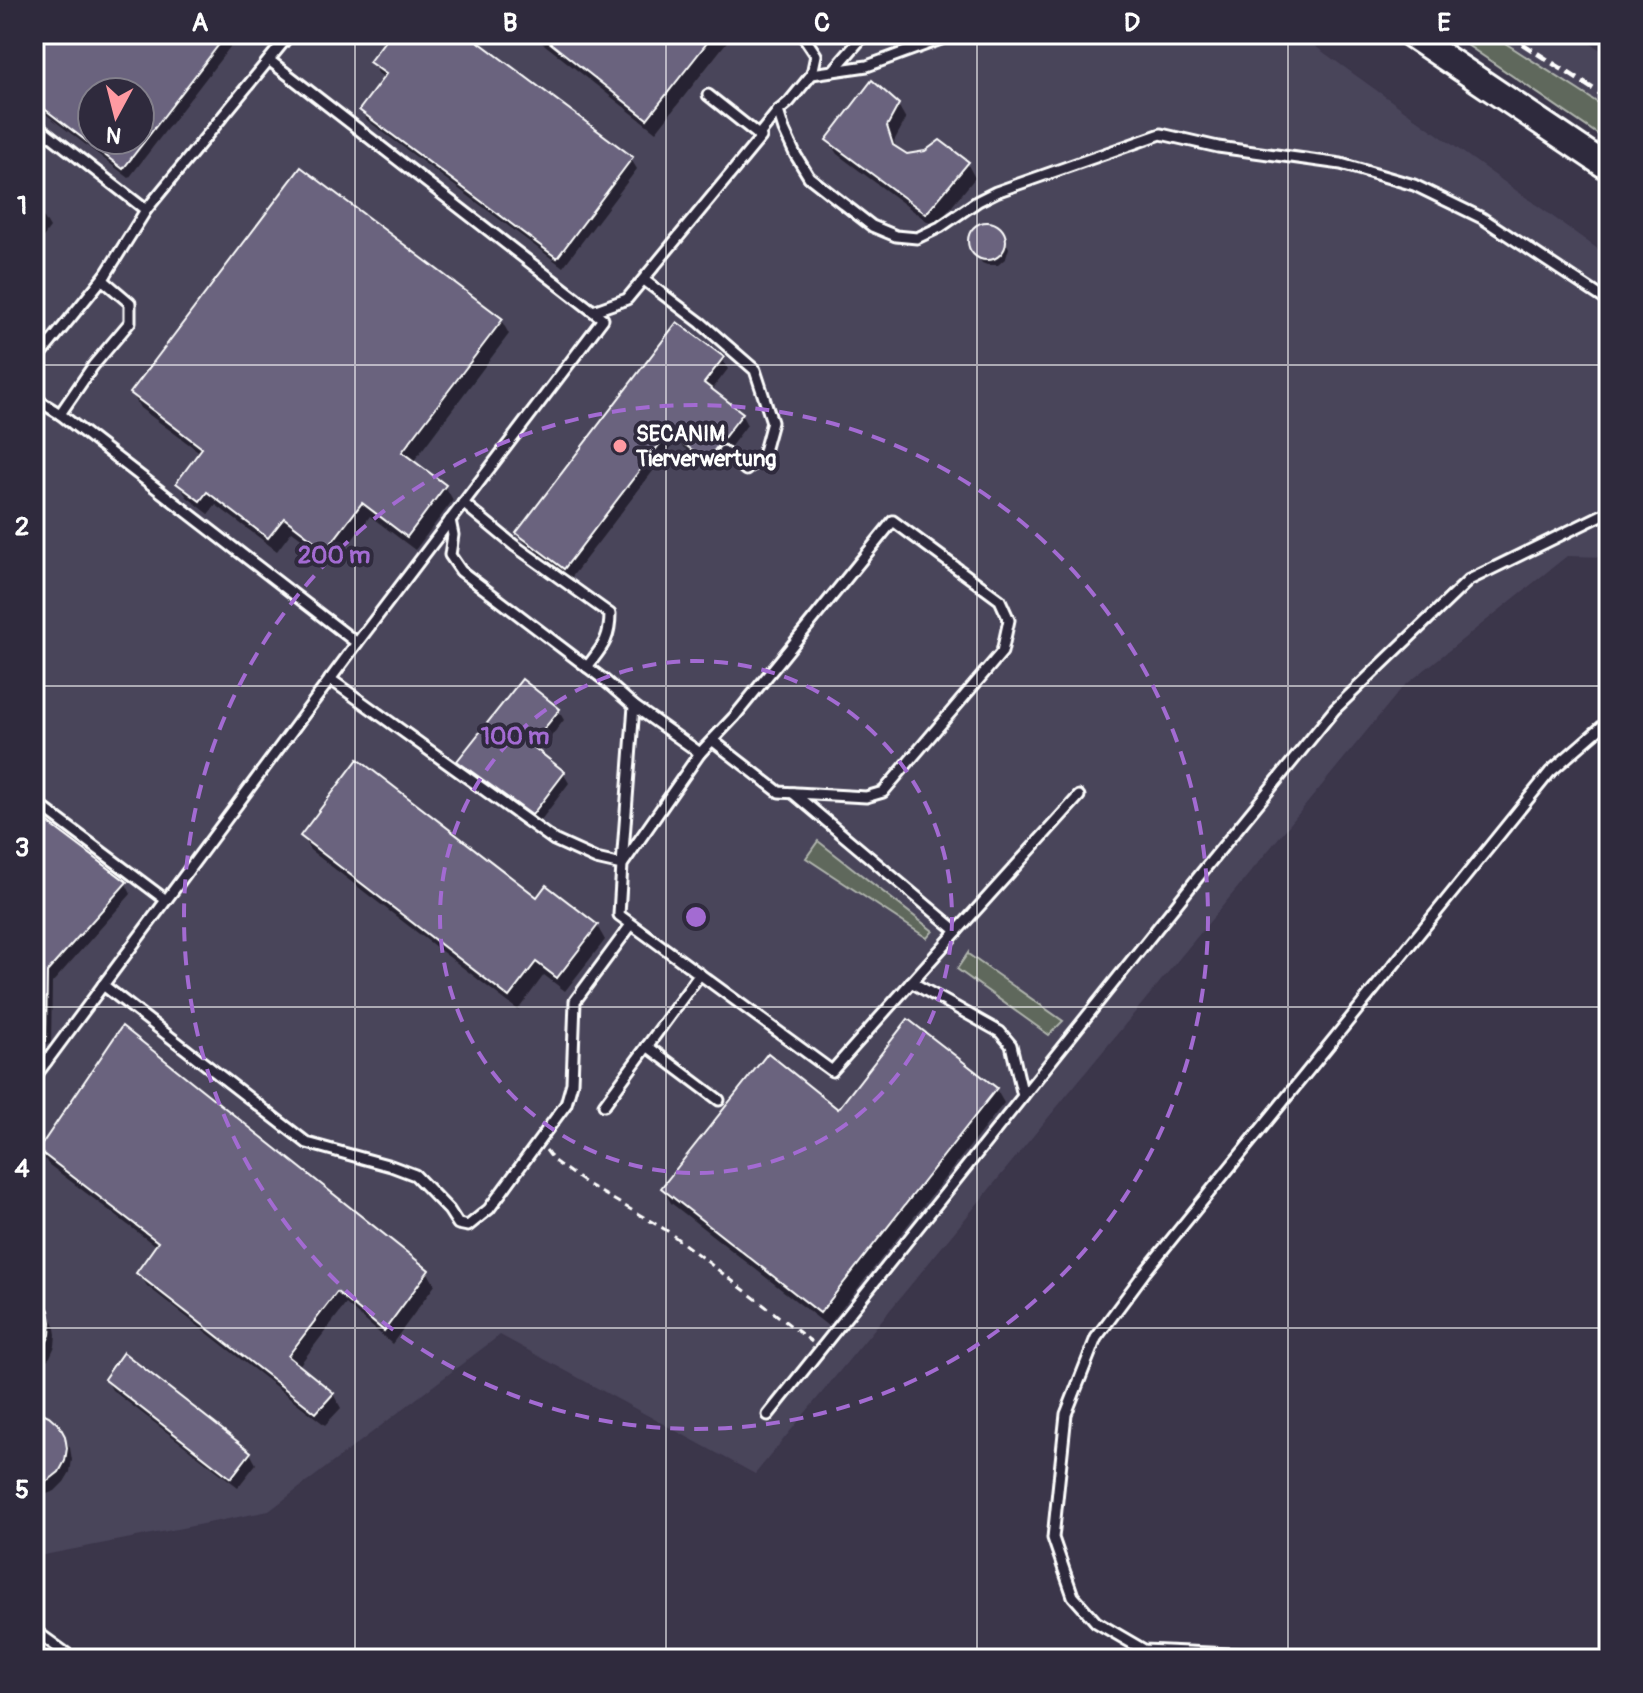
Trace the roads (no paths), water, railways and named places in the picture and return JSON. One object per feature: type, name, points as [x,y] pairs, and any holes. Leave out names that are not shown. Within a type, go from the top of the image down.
[{"type":"street","points":[[1410,34],[1609,168]]},
{"type":"lane","points":[[60,414],[93,366],[130,322],[130,303],[103,280],[106,274],[146,210],[290,34]]},
{"type":"lane","points":[[758,136],[812,74],[816,55],[802,34]]},
{"type":"lane","points":[[833,71],[865,34]]},
{"type":"lane","points":[[812,74],[867,66],[955,34]]},
{"type":"lane","points":[[34,1078],[330,679],[603,319],[269,60]]},
{"type":"lane","points":[[593,311],[627,299],[761,137],[708,95]]},
{"type":"lane","points":[[778,111],[795,154],[809,177],[872,226],[896,236],[917,238],[996,192],[1161,134],[1218,147],[1341,164],[1414,185],[1482,218],[1609,302]]},
{"type":"lane","points":[[34,123],[146,210]]},
{"type":"lane","points":[[34,363],[106,274]]},
{"type":"lane","points":[[644,280],[701,323],[755,370],[772,422],[763,455],[746,470],[723,451]]},
{"type":"lane","points":[[34,398],[60,414],[357,643]]},
{"type":"lane","points":[[463,503],[515,546],[610,614],[607,641],[587,667]]},
{"type":"lane","points":[[768,1415],[1335,709],[1469,580],[1609,513]]},
{"type":"lane","points":[[450,520],[453,535],[450,555],[461,571],[634,706],[700,753]]},
{"type":"lane","points":[[622,865],[700,753],[712,740],[735,716],[893,521],[1000,600],[1009,620],[1002,652],[883,792],[866,797],[779,792],[712,740]]},
{"type":"lane","points":[[330,679],[554,840],[596,859],[622,865]]},
{"type":"lane","points":[[634,706],[619,915],[832,1071],[1079,796]]},
{"type":"lane","points":[[1342,1659],[1144,1650],[1096,1622],[1073,1596],[1053,1538],[1066,1414],[1096,1338],[1145,1272],[1550,772],[1609,723]]},
{"type":"lane","points":[[793,793],[957,931]]},
{"type":"lane","points":[[34,801],[166,900]]},
{"type":"lane","points":[[103,985],[307,1143],[415,1175],[449,1210],[458,1224],[468,1226],[489,1209],[566,1104],[572,1083],[575,1001],[631,925]]},
{"type":"lane","points":[[604,1105],[700,974]]},
{"type":"lane","points":[[911,982],[1000,1032],[1011,1045],[1023,1096]]},
{"type":"lane","points":[[647,1046],[719,1100]]},
{"type":"lane","points":[[34,1052],[46,1062]]},
{"type":"lane","points":[[34,1630],[74,1659]]},
{"type":"railway","points":[[1507,34],[1609,99]]},
{"type":"place","name":"SECANIM Tierverwertung","points":[[620,446]]}]
